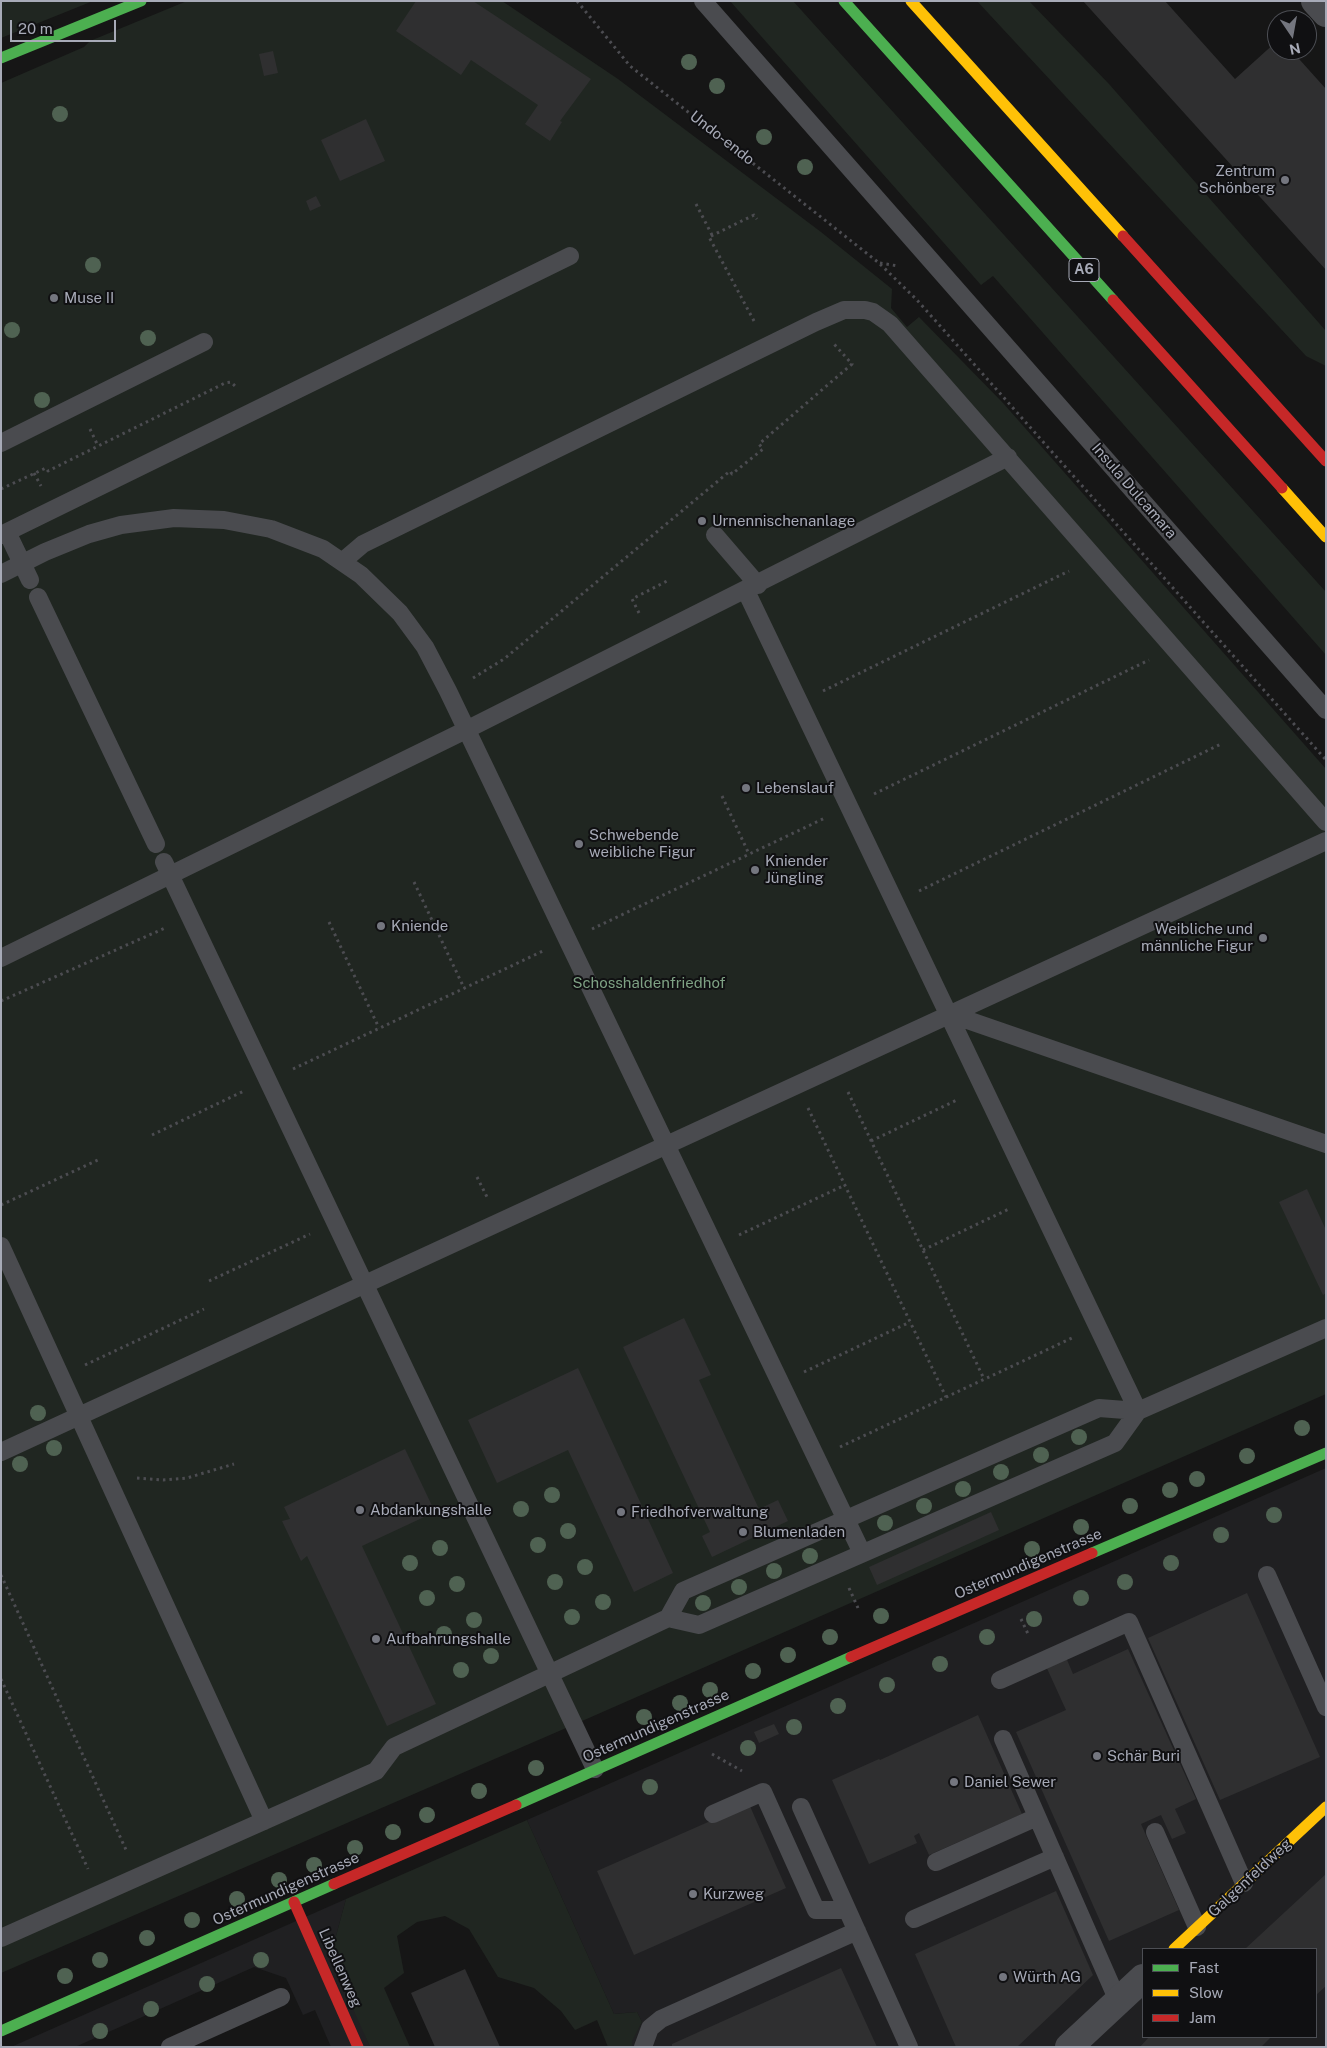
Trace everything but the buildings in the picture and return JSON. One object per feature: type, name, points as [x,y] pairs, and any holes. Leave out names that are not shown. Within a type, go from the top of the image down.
[{"type":"main road","points":[[1,58],[141,1]]},
{"type":"main road","name":"A6","points":[[844,1],[1326,538]]},
{"type":"main road","points":[[912,1],[1326,461]]},
{"type":"main road","name":"Ostermundigenstrasse","points":[[1,2031],[910,1630],[1326,1453]]},
{"type":"main road","name":"Galgenfeldweg","points":[[1175,1948],[1326,1807]]},
{"type":"main road","name":"Libellenweg","points":[[294,1902],[358,2047]]},
{"type":"street","points":[[1315,1],[1326,13]]},
{"type":"street","points":[[1069,2047],[1142,1979]]},
{"type":"lane","name":"Insula Dulcamara","points":[[702,1],[1326,710]]},
{"type":"lane","points":[[30,580],[4,533],[570,256]]},
{"type":"lane","points":[[344,561],[363,544],[816,322],[851,309],[866,310],[882,317],[1096,558],[1326,822]]},
{"type":"lane","points":[[1,443],[204,342]]},
{"type":"lane","points":[[1,958],[167,868],[466,730],[1008,458]]},
{"type":"lane","points":[[1,574],[22,563],[104,530],[136,522],[174,518],[224,520],[271,529],[314,545],[344,561],[387,598],[412,628],[434,664],[862,1553]]},
{"type":"lane","points":[[715,535],[752,588],[800,702],[1138,1412]]},
{"type":"lane","points":[[38,597],[156,844]]},
{"type":"lane","points":[[1,1452],[1326,841]]},
{"type":"lane","points":[[167,868],[595,1769]]},
{"type":"lane","points":[[950,1014],[1326,1144]]},
{"type":"lane","points":[[1,1246],[264,1821]]},
{"type":"lane","points":[[668,1618],[698,1625],[1114,1443],[1138,1412],[1326,1328]]},
{"type":"lane","points":[[1,1938],[376,1771],[394,1747],[668,1618],[683,1592],[845,1518],[1099,1408],[1138,1412]]},
{"type":"lane","points":[[1268,1575],[1326,1707]]},
{"type":"lane","points":[[1000,1680],[1129,1622],[1244,1883]]},
{"type":"lane","points":[[1003,1739],[1118,2001]]},
{"type":"lane","points":[[713,1814],[763,1792],[816,1910],[847,1910]]},
{"type":"lane","points":[[801,1807],[909,2047]]},
{"type":"lane","points":[[936,1862],[1037,1817]]},
{"type":"lane","points":[[1155,1832],[1197,1927]]},
{"type":"lane","points":[[914,1919],[1054,1857]]},
{"type":"lane","points":[[643,2047],[646,2034],[661,2019],[857,1931]]},
{"type":"lane","points":[[177,2045],[281,1997]]},
{"type":"path","name":"Undo-endo","points":[[577,1],[630,66],[879,263],[924,307],[1326,760]]},
{"type":"path","points":[[696,204],[712,235]]},
{"type":"path","points":[[757,219],[754,214],[709,237],[767,346]]},
{"type":"path","points":[[477,676],[504,659],[730,471],[732,474],[748,462],[763,449],[759,444],[852,364],[816,322]]},
{"type":"path","points":[[1,489],[35,475],[46,468],[48,471],[224,383],[231,382],[236,386]]},
{"type":"path","points":[[96,442],[98,446]]},
{"type":"path","points":[[800,702],[1096,558]]},
{"type":"path","points":[[651,638],[632,599],[669,580]]},
{"type":"path","points":[[152,1135],[850,806],[1175,648]]},
{"type":"path","points":[[896,902],[1247,732]]},
{"type":"path","points":[[722,796],[749,854]]},
{"type":"path","points":[[414,882],[464,988]]},
{"type":"path","points":[[1,1001],[190,917]]},
{"type":"path","points":[[329,922],[379,1028]]},
{"type":"path","points":[[836,1066],[984,1379]]},
{"type":"path","points":[[797,1084],[844,1186],[946,1396]]},
{"type":"path","points":[[871,1141],[984,1087]]},
{"type":"path","points":[[1,1205],[98,1160]]},
{"type":"path","points":[[714,1247],[844,1186]]},
{"type":"path","points":[[923,1250],[1036,1196]]},
{"type":"path","points":[[209,1281],[335,1222]]},
{"type":"path","points":[[61,1376],[204,1309]]},
{"type":"path","points":[[802,1373],[910,1322]]},
{"type":"path","points":[[839,1448],[1098,1325]]},
{"type":"path","points":[[104,1473],[174,1480],[210,1473],[234,1464]]},
{"type":"path","points":[[1,1575],[139,1877]]},
{"type":"path","points":[[1,1679],[99,1894]]},
{"type":"path","points":[[705,1750],[748,1775],[763,1792]]},
{"type":"shaded area","points":[[1326,1468],[1326,2047],[632,2047],[631,2041],[642,2022],[637,2012],[614,2014],[527,1820]]},
{"type":"shaded area","points":[[346,1899],[333,1947],[370,2047],[331,2047],[315,2010],[303,2015],[286,1978],[254,1967],[75,2047],[11,2047]]},
{"type":"green space","points":[[1,1],[93,1],[1,38]]},
{"type":"green space","name":"Schosshaldenfriedhof","points":[[187,1],[502,1],[618,79],[821,232],[892,289],[891,308],[907,327],[919,317],[1003,403],[1326,769],[1326,1394],[573,1725],[1,1973],[1,83],[84,47],[90,41]]},
{"type":"green space","points":[[730,1],[793,1],[1326,592],[1326,655],[993,276],[981,285]]},
{"type":"green space","points":[[977,1],[1029,1],[1109,84],[1326,331],[1326,366],[1306,356]]},
{"type":"green space","points":[[527,1820],[614,2014],[637,2012],[642,2022],[632,2041],[632,2047],[608,2047],[597,2020],[575,2030],[561,2011],[534,1988],[498,1977],[469,1929],[445,1916],[417,1922],[397,1936],[404,1973],[384,1988],[410,2047],[370,2047],[327,1950],[333,1947],[346,1899]]},
{"type":"traffic: fast","points":[[1,58],[141,1]]},
{"type":"traffic: fast","points":[[844,1],[1113,300]]},
{"type":"traffic: fast","points":[[1092,1553],[1326,1453]]},
{"type":"traffic: fast","points":[[516,1805],[851,1657]]},
{"type":"traffic: fast","points":[[1,2031],[334,1884]]},
{"type":"traffic: slow","points":[[911,1],[1123,236]]},
{"type":"traffic: slow","points":[[1282,488],[1326,537]]},
{"type":"traffic: slow","points":[[1175,1948],[1326,1807]]},
{"type":"traffic: jam","points":[[1123,236],[1326,461]]},
{"type":"traffic: jam","points":[[1113,300],[1282,488]]},
{"type":"traffic: jam","points":[[851,1657],[1092,1553]]},
{"type":"traffic: jam","points":[[334,1884],[516,1805]]},
{"type":"traffic: jam","points":[[294,1902],[358,2047]]},
{"type":"place","name":"Zentrum Schönberg","points":[[1285,180]]},
{"type":"place","name":"Muse II","points":[[54,298]]},
{"type":"place","name":"Urnennischenanlage","points":[[702,521]]},
{"type":"place","name":"Lebenslauf","points":[[746,788]]},
{"type":"place","name":"Schwebende weibliche Figur","points":[[579,844]]},
{"type":"place","name":"Kniender Jüngling","points":[[755,870]]},
{"type":"place","name":"Kniende","points":[[381,926]]},
{"type":"place","name":"Weibliche und männliche Figur","points":[[1263,938]]},
{"type":"place","name":"Abdankungshalle","points":[[360,1510]]},
{"type":"place","name":"Friedhofverwaltung","points":[[621,1512]]},
{"type":"place","name":"Blumenladen","points":[[743,1532]]},
{"type":"place","name":"Aufbahrungshalle","points":[[376,1639]]},
{"type":"place","name":"Schär Buri","points":[[1097,1756]]},
{"type":"place","name":"Daniel Sewer","points":[[954,1782]]},
{"type":"place","name":"Kurzweg","points":[[693,1894]]},
{"type":"place","name":"Würth AG","points":[[1003,1977]]}]
